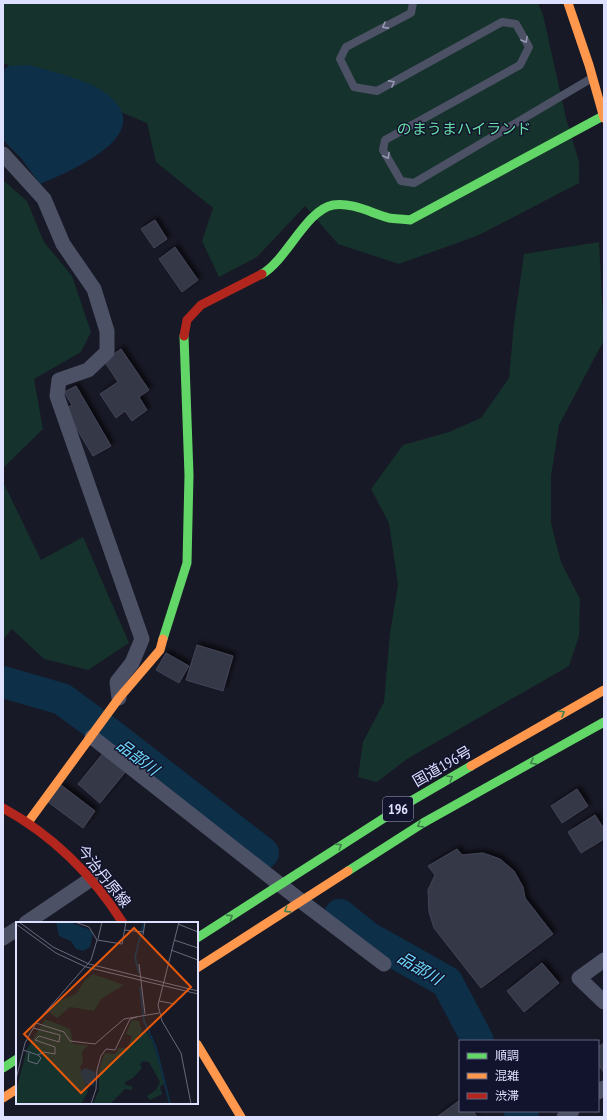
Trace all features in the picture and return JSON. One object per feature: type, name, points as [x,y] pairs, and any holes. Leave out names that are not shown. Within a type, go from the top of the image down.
[{"type":"main road","points":[[29,821],[92,737],[119,698],[160,650],[187,563],[189,475],[183,339],[187,320],[202,305],[264,273],[290,245],[312,216],[332,205],[356,206],[390,218],[410,220],[604,117],[593,78],[568,3]]},
{"type":"main road","name":"国道196号","points":[[198,937],[406,804],[604,690]]},
{"type":"main road","name":"196","points":[[198,967],[423,823],[604,722]]},
{"type":"main road","name":"今治丹原線","points":[[3,808],[29,821],[72,856],[114,908],[122,922]]},
{"type":"main road","points":[[198,1046],[241,1117]]},
{"type":"main road","points":[[3,1068],[16,1060]]},
{"type":"main road","points":[[3,1098],[16,1089]]},
{"type":"street","points":[[3,154],[44,198],[62,244],[94,289],[107,331],[107,352],[88,370],[59,380],[57,396],[142,639],[132,663],[117,682],[119,698]]},
{"type":"street","points":[[92,737],[279,884],[384,964]]},
{"type":"street","points":[[27,922],[91,879]]},
{"type":"street","points":[[3,938],[16,930]]},
{"type":"street","points":[[604,960],[579,978],[604,1002]]},
{"type":"lane","points":[[413,3],[411,13],[346,47],[340,59],[354,87],[377,91],[502,22],[516,24],[529,48],[520,65],[385,140],[383,150],[401,181],[414,183],[593,78]]},
{"type":"green space","name":"のまうまハイランド","points":[[3,3],[538,3],[543,15],[566,118],[579,162],[579,183],[479,235],[399,264],[338,244],[305,206],[257,257],[219,277],[202,241],[213,208],[156,162],[147,123],[3,63]]},
{"type":"green space","points":[[3,180],[27,201],[44,242],[72,276],[91,332],[81,352],[34,379],[43,429],[3,468]]},
{"type":"green space","points":[[599,242],[604,340],[559,425],[551,476],[551,523],[561,562],[580,599],[579,636],[569,666],[407,759],[377,782],[358,777],[363,742],[384,702],[390,633],[398,585],[389,523],[371,489],[403,445],[449,432],[481,418],[509,378],[514,324],[524,254]]},
{"type":"green space","points":[[3,482],[41,560],[83,537],[129,643],[88,670],[44,659],[12,629],[3,640]]},
{"type":"water","points":[[30,65],[79,80],[104,92],[119,107],[123,121],[118,135],[106,148],[72,169],[40,184],[21,158],[3,140],[3,71],[8,66]]},
{"type":"building","points":[[155,220],[167,239],[154,248],[141,229]]},
{"type":"building","points":[[175,247],[198,280],[182,292],[159,259]]},
{"type":"building","points":[[121,349],[149,390],[139,397],[147,410],[132,421],[125,411],[116,418],[100,394],[118,382],[104,361]]},
{"type":"building","points":[[76,386],[111,446],[93,456],[65,409],[72,405],[64,392]]},
{"type":"building","points":[[197,645],[233,656],[223,691],[186,680]]},
{"type":"building","points":[[166,653],[189,666],[179,683],[156,670]]},
{"type":"building","points":[[104,752],[127,770],[100,803],[78,784]]},
{"type":"building","points":[[61,785],[95,811],[83,828],[48,802]]},
{"type":"building","points":[[577,789],[588,806],[562,823],[551,806]]},
{"type":"building","points":[[595,815],[604,829],[604,839],[581,853],[568,832]]},
{"type":"building","points":[[457,849],[462,855],[483,853],[500,859],[514,871],[523,887],[525,898],[553,934],[481,988],[434,928],[429,912],[428,890],[435,875],[428,866]]},
{"type":"building","points":[[542,963],[559,983],[524,1012],[507,991]]},
{"type":"building","points":[[604,1043],[604,1073],[599,1066],[599,1046]]},
{"type":"building","points":[[459,1101],[459,1112],[474,1112],[477,1117],[437,1117]]},
{"type":"waterway","name":"品部川","points":[[3,682],[62,699],[111,735],[263,853]]},
{"type":"waterway","name":"品部川","points":[[340,915],[367,937],[447,982],[477,1040]]},
{"type":"waterway","name":"品部川","points":[[520,1112],[523,1117]]},
{"type":"traffic: fast","points":[[262,274],[271,268],[305,226],[323,209],[340,204],[354,206],[389,218],[410,220],[603,116]]},
{"type":"traffic: fast","points":[[163,639],[187,563],[189,475],[184,336]]},
{"type":"traffic: fast","points":[[348,871],[423,823],[604,722]]},
{"type":"traffic: fast","points":[[198,937],[406,804],[471,766]]},
{"type":"traffic: fast","points":[[3,1068],[16,1060]]},
{"type":"traffic: slow","points":[[568,3],[589,65],[604,118]]},
{"type":"traffic: slow","points":[[29,821],[119,698],[160,650],[163,639]]},
{"type":"traffic: slow","points":[[471,766],[604,690]]},
{"type":"traffic: slow","points":[[198,967],[348,871]]},
{"type":"traffic: slow","points":[[198,1046],[241,1117]]},
{"type":"traffic: slow","points":[[3,1098],[16,1090]]},
{"type":"traffic: jam","points":[[184,336],[187,320],[201,305],[262,274]]},
{"type":"traffic: jam","points":[[3,808],[39,831],[85,872],[122,922]]}]
